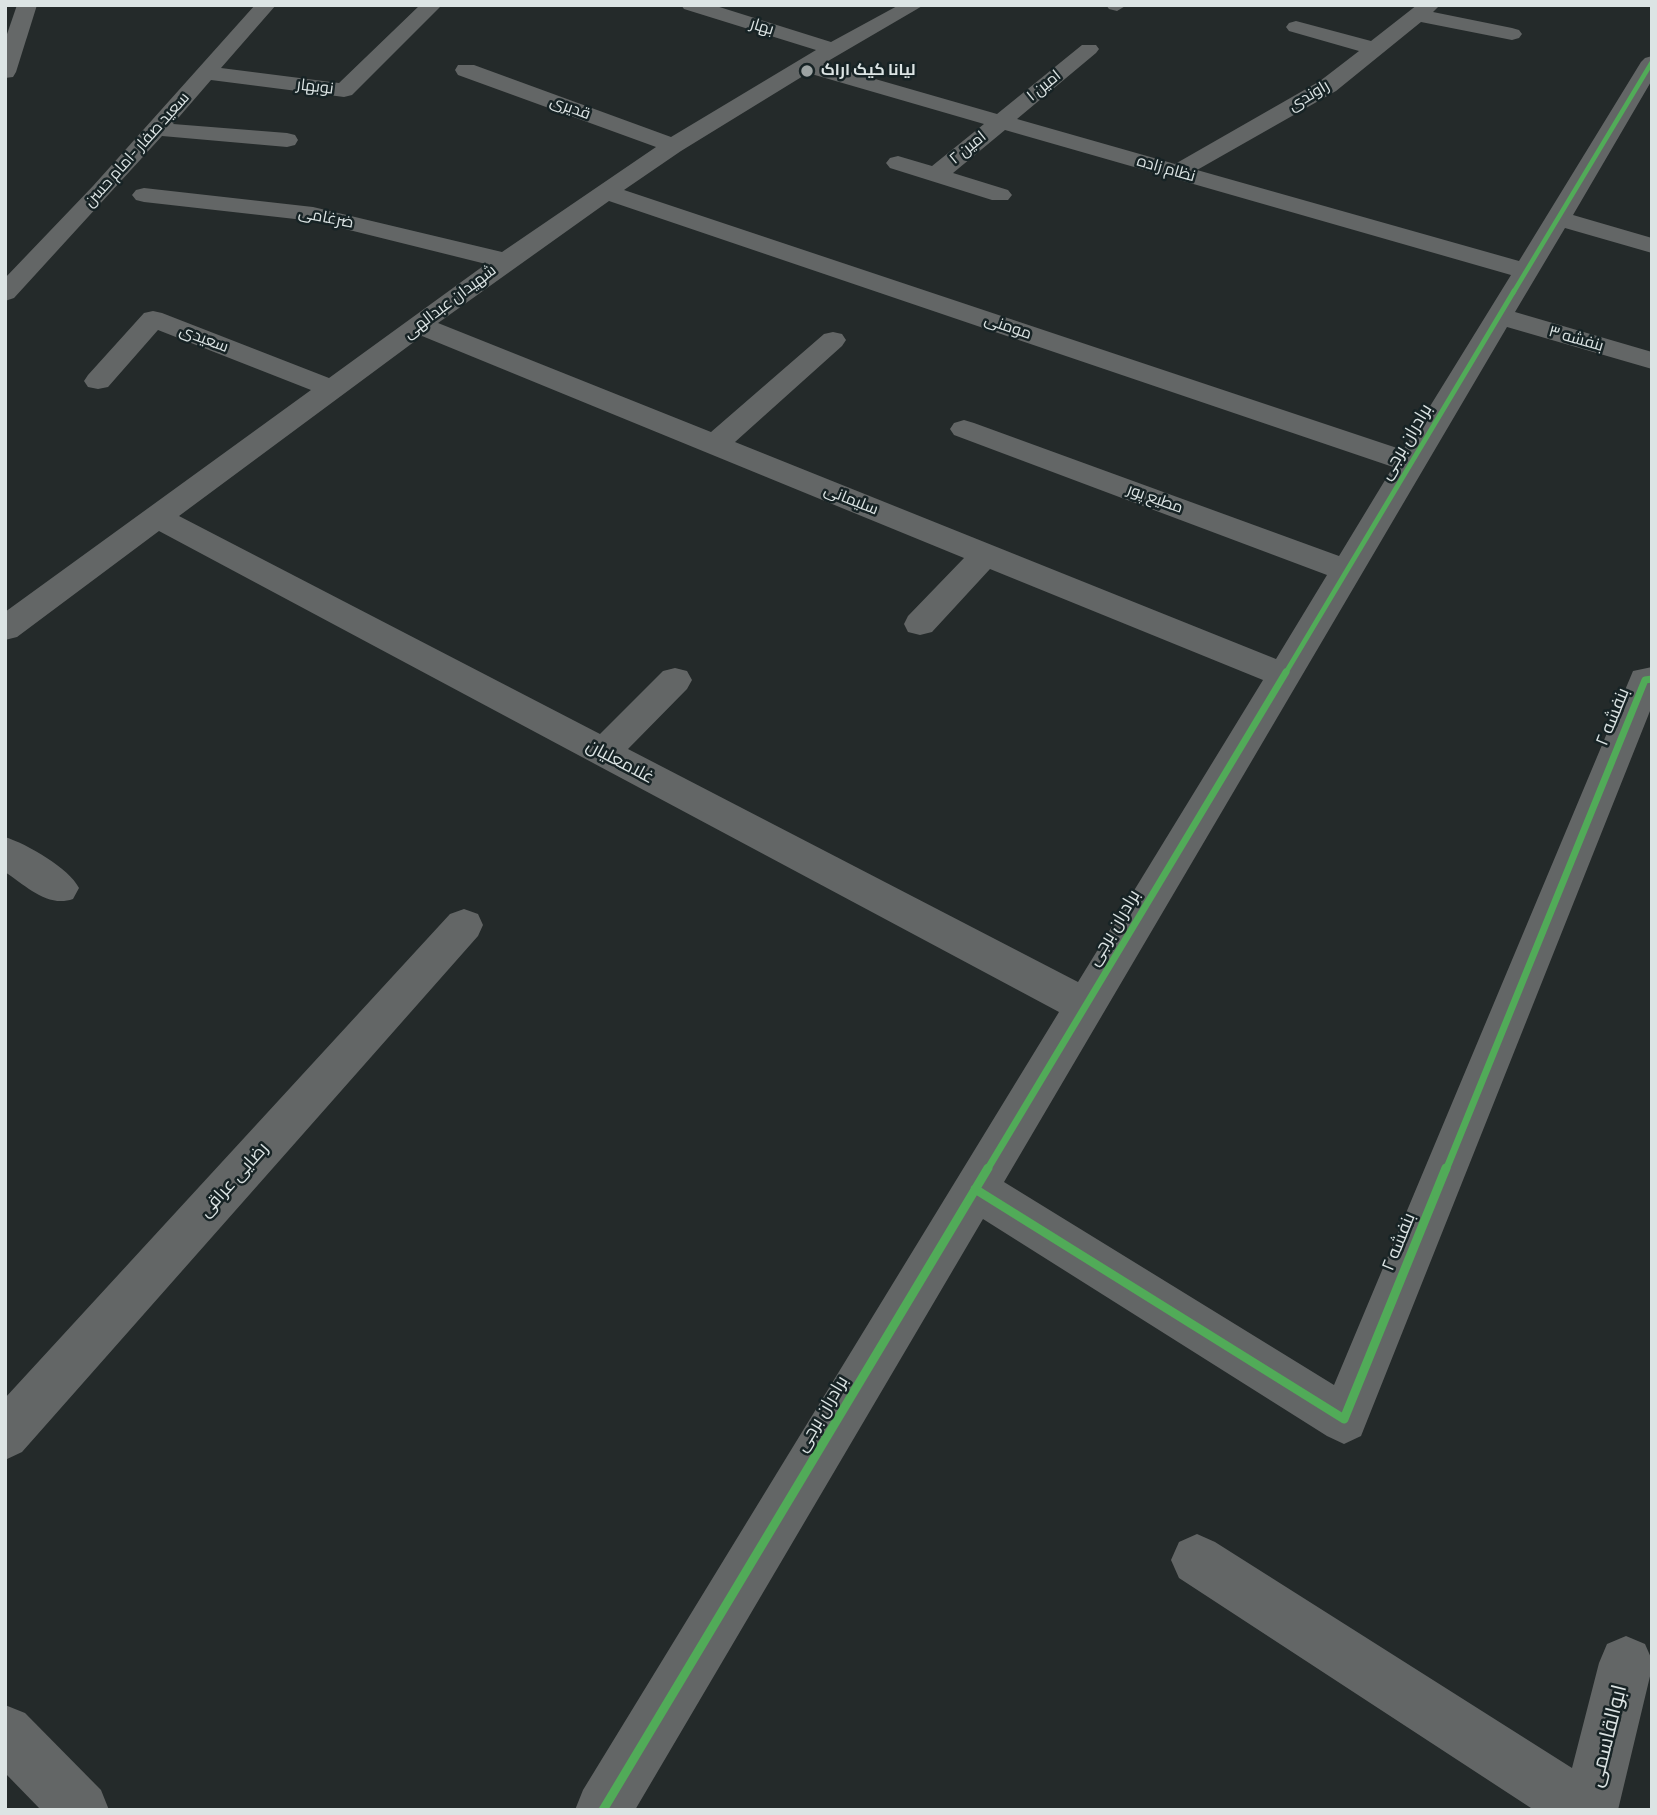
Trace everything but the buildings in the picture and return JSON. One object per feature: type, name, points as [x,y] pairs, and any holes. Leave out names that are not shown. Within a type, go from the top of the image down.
[{"type":"main road","points":[[5,72],[27,5]]},
{"type":"street","name":"سعید صفار -امام حسن","points":[[5,292],[157,129],[266,5]]},
{"type":"street","name":"نوبهار","points":[[206,73],[344,90],[432,5]]},
{"type":"street","name":"بهار","points":[[691,5],[833,49]]},
{"type":"street","name":"شهیدان عبدالهی","points":[[5,629],[506,261],[673,146],[833,49],[914,5]]},
{"type":"street","points":[[1423,10],[1512,34]]},
{"type":"street","name":"راوندی","points":[[1177,172],[1328,86],[1423,10]]},
{"type":"street","points":[[1296,27],[1375,49]]},
{"type":"street","name":"امین ۱","points":[[1000,122],[1089,50]]},
{"type":"street","name":"برادران برجی","points":[[603,1810],[1558,218],[1639,109],[1652,62]]},
{"type":"street","name":"نظام زاده","points":[[805,66],[1526,271]]},
{"type":"street","name":"قدیری","points":[[466,70],[673,146]]},
{"type":"street","name":"امین ۲","points":[[936,175],[1000,122]]},
{"type":"street","points":[[157,129],[287,139]]},
{"type":"street","points":[[898,163],[1000,195]]},
{"type":"street","name":"مومنی","points":[[606,192],[1411,463]]},
{"type":"street","name":"ضرغامی","points":[[144,195],[313,214],[506,261]]},
{"type":"street","points":[[1558,218],[1652,246]]},
{"type":"street","name":"بنفشه ۳","points":[[1499,316],[1652,361]]},
{"type":"street","name":"سعیدی","points":[[98,382],[153,319],[333,389]]},
{"type":"street","name":"سلیمانی","points":[[419,325],[1283,675]]},
{"type":"street","points":[[714,445],[833,340]]},
{"type":"street","name":"مطیع پور","points":[[964,429],[1346,570]]},
{"type":"street","name":"غلامعلیان","points":[[156,517],[1085,1006]]},
{"type":"street","points":[[920,624],[986,554]]},
{"type":"street","name":"بنفشه ۲","points":[[975,1189],[1344,1419],[1645,680],[1652,679]]},
{"type":"street","points":[[604,753],[675,680]]},
{"type":"street","points":[[5,852],[60,888]]},
{"type":"street","name":"رضایی عراقی","points":[[5,1435],[464,925]]},
{"type":"street","points":[[1197,1560],[1588,1810]]},
{"type":"street","name":"ابوالقاسمی","points":[[1588,1810],[1626,1663]]},
{"type":"street","points":[[5,1733],[81,1810]]},
{"type":"cycle path","points":[[603,1810],[1652,62]]},
{"type":"cycle path","points":[[975,1189],[1344,1419],[1645,680],[1652,679]]},
{"type":"place","name":"لیانا کیک اراک","points":[[807,71]]}]
